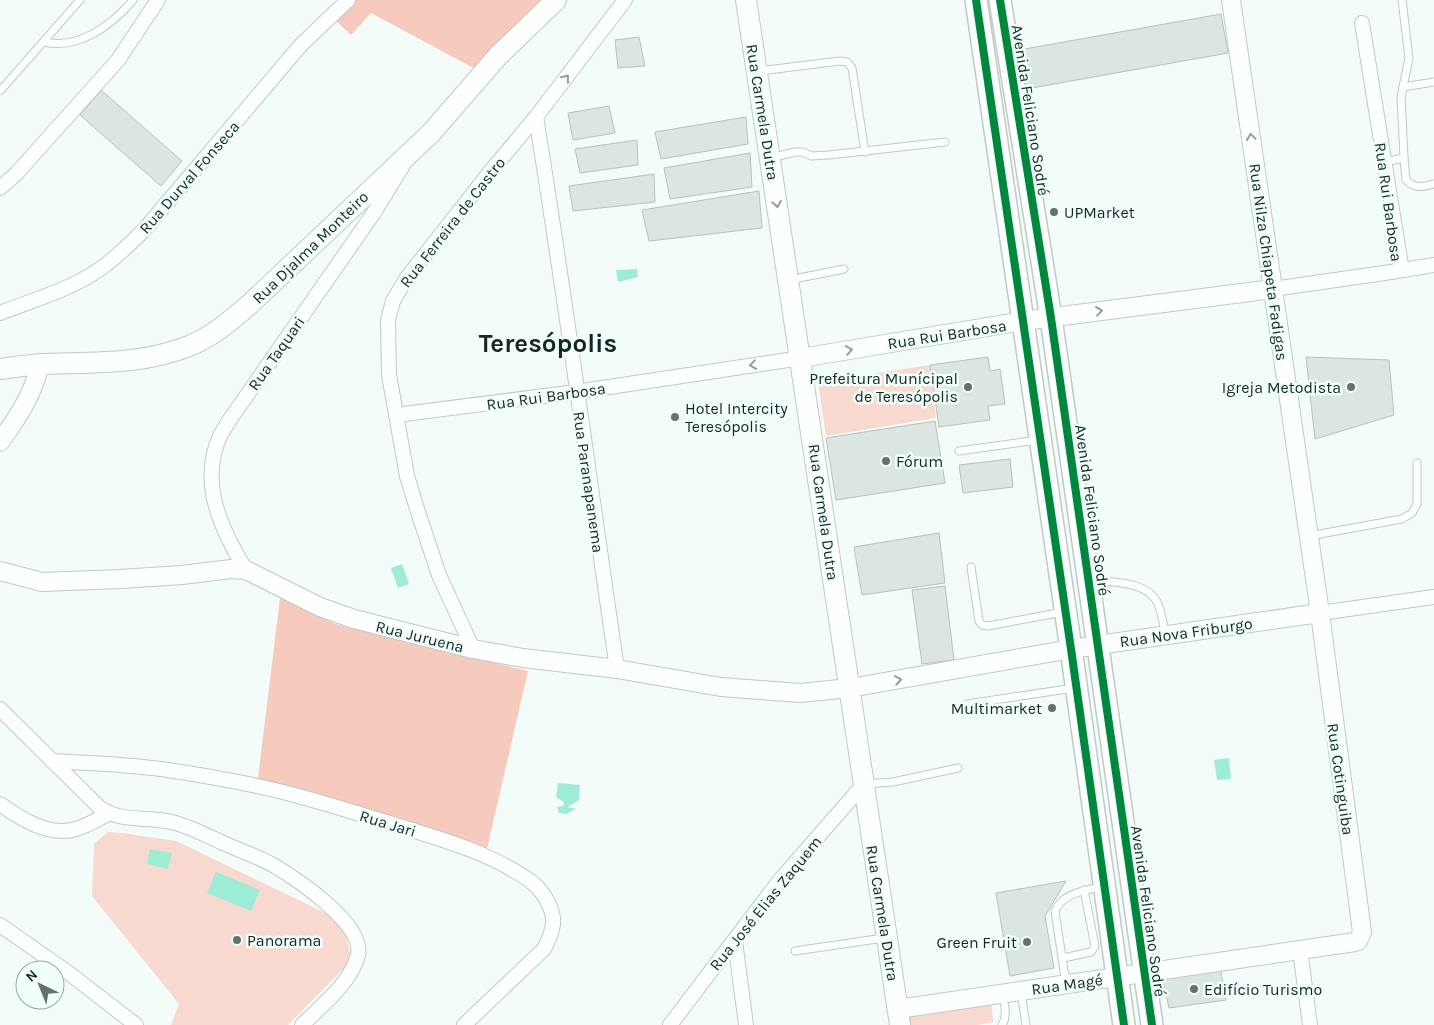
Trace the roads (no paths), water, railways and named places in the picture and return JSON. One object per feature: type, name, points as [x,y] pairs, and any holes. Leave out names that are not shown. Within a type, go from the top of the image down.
[{"type":"main road","name":"Rua Djalma Monteiro","points":[[0,369],[40,364],[134,360],[161,356],[191,346],[222,328],[249,305],[431,133],[498,56],[556,0]]},
{"type":"main road","name":"Rua Carmela Dutra","points":[[746,0],[899,1017]]},
{"type":"main road","points":[[976,0],[1077,687],[1124,1025]]},
{"type":"main road","name":"Avenida Feliciano Sodré","points":[[1000,0],[1051,318],[1090,580],[1152,1025]]},
{"type":"main road","points":[[988,74],[1011,71]]},
{"type":"street","points":[[0,188],[34,154],[118,60],[158,0]]},
{"type":"street","name":"Rua Durval Fonseca","points":[[0,314],[72,286],[99,270],[119,255],[144,230],[300,46],[348,0]]},
{"type":"street","name":"Rua Ferreira de Castro","points":[[473,649],[439,575],[407,476],[389,376],[387,342],[388,320],[392,301],[406,279],[536,117],[625,0]]},
{"type":"street","name":"Rua Nilza Chiapeta Fadigas","points":[[1231,0],[1320,613]]},
{"type":"street","name":"Rua Rui Barbosa","points":[[396,416],[576,392],[801,358],[1023,321],[1274,289],[1397,270],[1401,265],[1362,23]]},
{"type":"street","name":"Rua Paranapanema","points":[[536,117],[559,257],[576,392],[616,670]]},
{"type":"street","name":"Rua Taquari","points":[[246,570],[219,520],[214,499],[213,460],[221,435],[373,214],[412,151]]},
{"type":"street","points":[[1397,270],[1434,265]]},
{"type":"street","points":[[0,442],[28,401],[35,385],[40,364]]},
{"type":"street","name":"Rua Juruena","points":[[0,571],[42,582],[182,575],[231,569],[246,570],[320,607],[354,619],[473,649],[685,682],[768,691],[800,693],[850,688]]},
{"type":"street","name":"Rua Nova Friburgo","points":[[850,688],[1099,644],[1434,597]]},
{"type":"street","name":"Rua Cotinguiba","points":[[1320,613],[1362,932],[1358,941],[1355,942]]},
{"type":"street","points":[[0,709],[108,814],[172,822],[270,864],[293,877],[348,924],[359,947],[350,973],[338,989],[302,1025]]},
{"type":"street","name":"Rua Jari","points":[[52,761],[120,764],[252,784],[466,848],[530,881],[540,891],[552,913],[551,935],[544,949],[464,1025]]},
{"type":"street","name":"Rua José Elias Zaquem","points":[[670,1025],[780,880],[864,784]]},
{"type":"street","points":[[0,804],[39,827],[60,831],[83,827],[108,814]]},
{"type":"street","points":[[0,925],[70,974],[136,1025]]},
{"type":"street","points":[[735,941],[746,1025]]},
{"type":"street","name":"Rua Magé","points":[[899,1017],[1021,991],[1355,942]]},
{"type":"street","points":[[1300,950],[1310,1025]]},
{"type":"lane","points":[[0,91],[80,0]]},
{"type":"lane","points":[[44,42],[60,44],[78,41],[87,37],[114,19],[134,0]]},
{"type":"lane","points":[[1402,0],[1409,58],[1401,97],[1406,180],[1412,186],[1418,188],[1434,184]]},
{"type":"lane","points":[[757,71],[840,60],[848,62],[852,68],[865,152]]},
{"type":"lane","points":[[1403,87],[1434,82]]},
{"type":"lane","points":[[770,158],[795,152],[803,152],[811,156],[865,152],[945,142]]},
{"type":"lane","points":[[1384,162],[1404,158]]},
{"type":"lane","points":[[789,280],[844,269]]},
{"type":"lane","points":[[959,451],[1040,440]]},
{"type":"lane","points":[[1308,536],[1402,519],[1412,514],[1416,504],[1417,463]]},
{"type":"lane","points":[[971,567],[979,621],[982,625],[988,626],[1066,611]]},
{"type":"lane","points":[[1090,580],[1126,583],[1144,589],[1158,603],[1166,635]]},
{"type":"lane","points":[[967,704],[1077,687]]},
{"type":"lane","points":[[864,784],[893,782],[958,768]]},
{"type":"lane","points":[[1066,984],[1056,911],[1057,906],[1078,891],[1105,886]]},
{"type":"lane","points":[[1063,958],[1091,952],[1095,946],[1084,890]]},
{"type":"lane","points":[[796,951],[887,938]]},
{"type":"lane","points":[[1021,991],[1026,1025]]},
{"type":"lane","points":[[1002,1025],[1005,1013],[1003,994]]},
{"type":"place","name":"UPMarket","points":[[1054,212]]},
{"type":"place","name":"Prefeitura Munícipal de Teresópolis","points":[[968,387]]},
{"type":"place","name":"Igreja Metodista","points":[[1351,387]]},
{"type":"place","name":"Hotel Intercity Teresópolis","points":[[675,417]]},
{"type":"place","name":"Fórum","points":[[886,461]]},
{"type":"place","name":"Multimarket","points":[[1052,708]]},
{"type":"place","name":"Panorama","points":[[237,940]]},
{"type":"place","name":"Green Fruit","points":[[1027,942]]},
{"type":"place","name":"Edifício Turismo","points":[[1194,989]]},
{"type":"district","name":"Teresópolis","points":[[548,343]]}]
